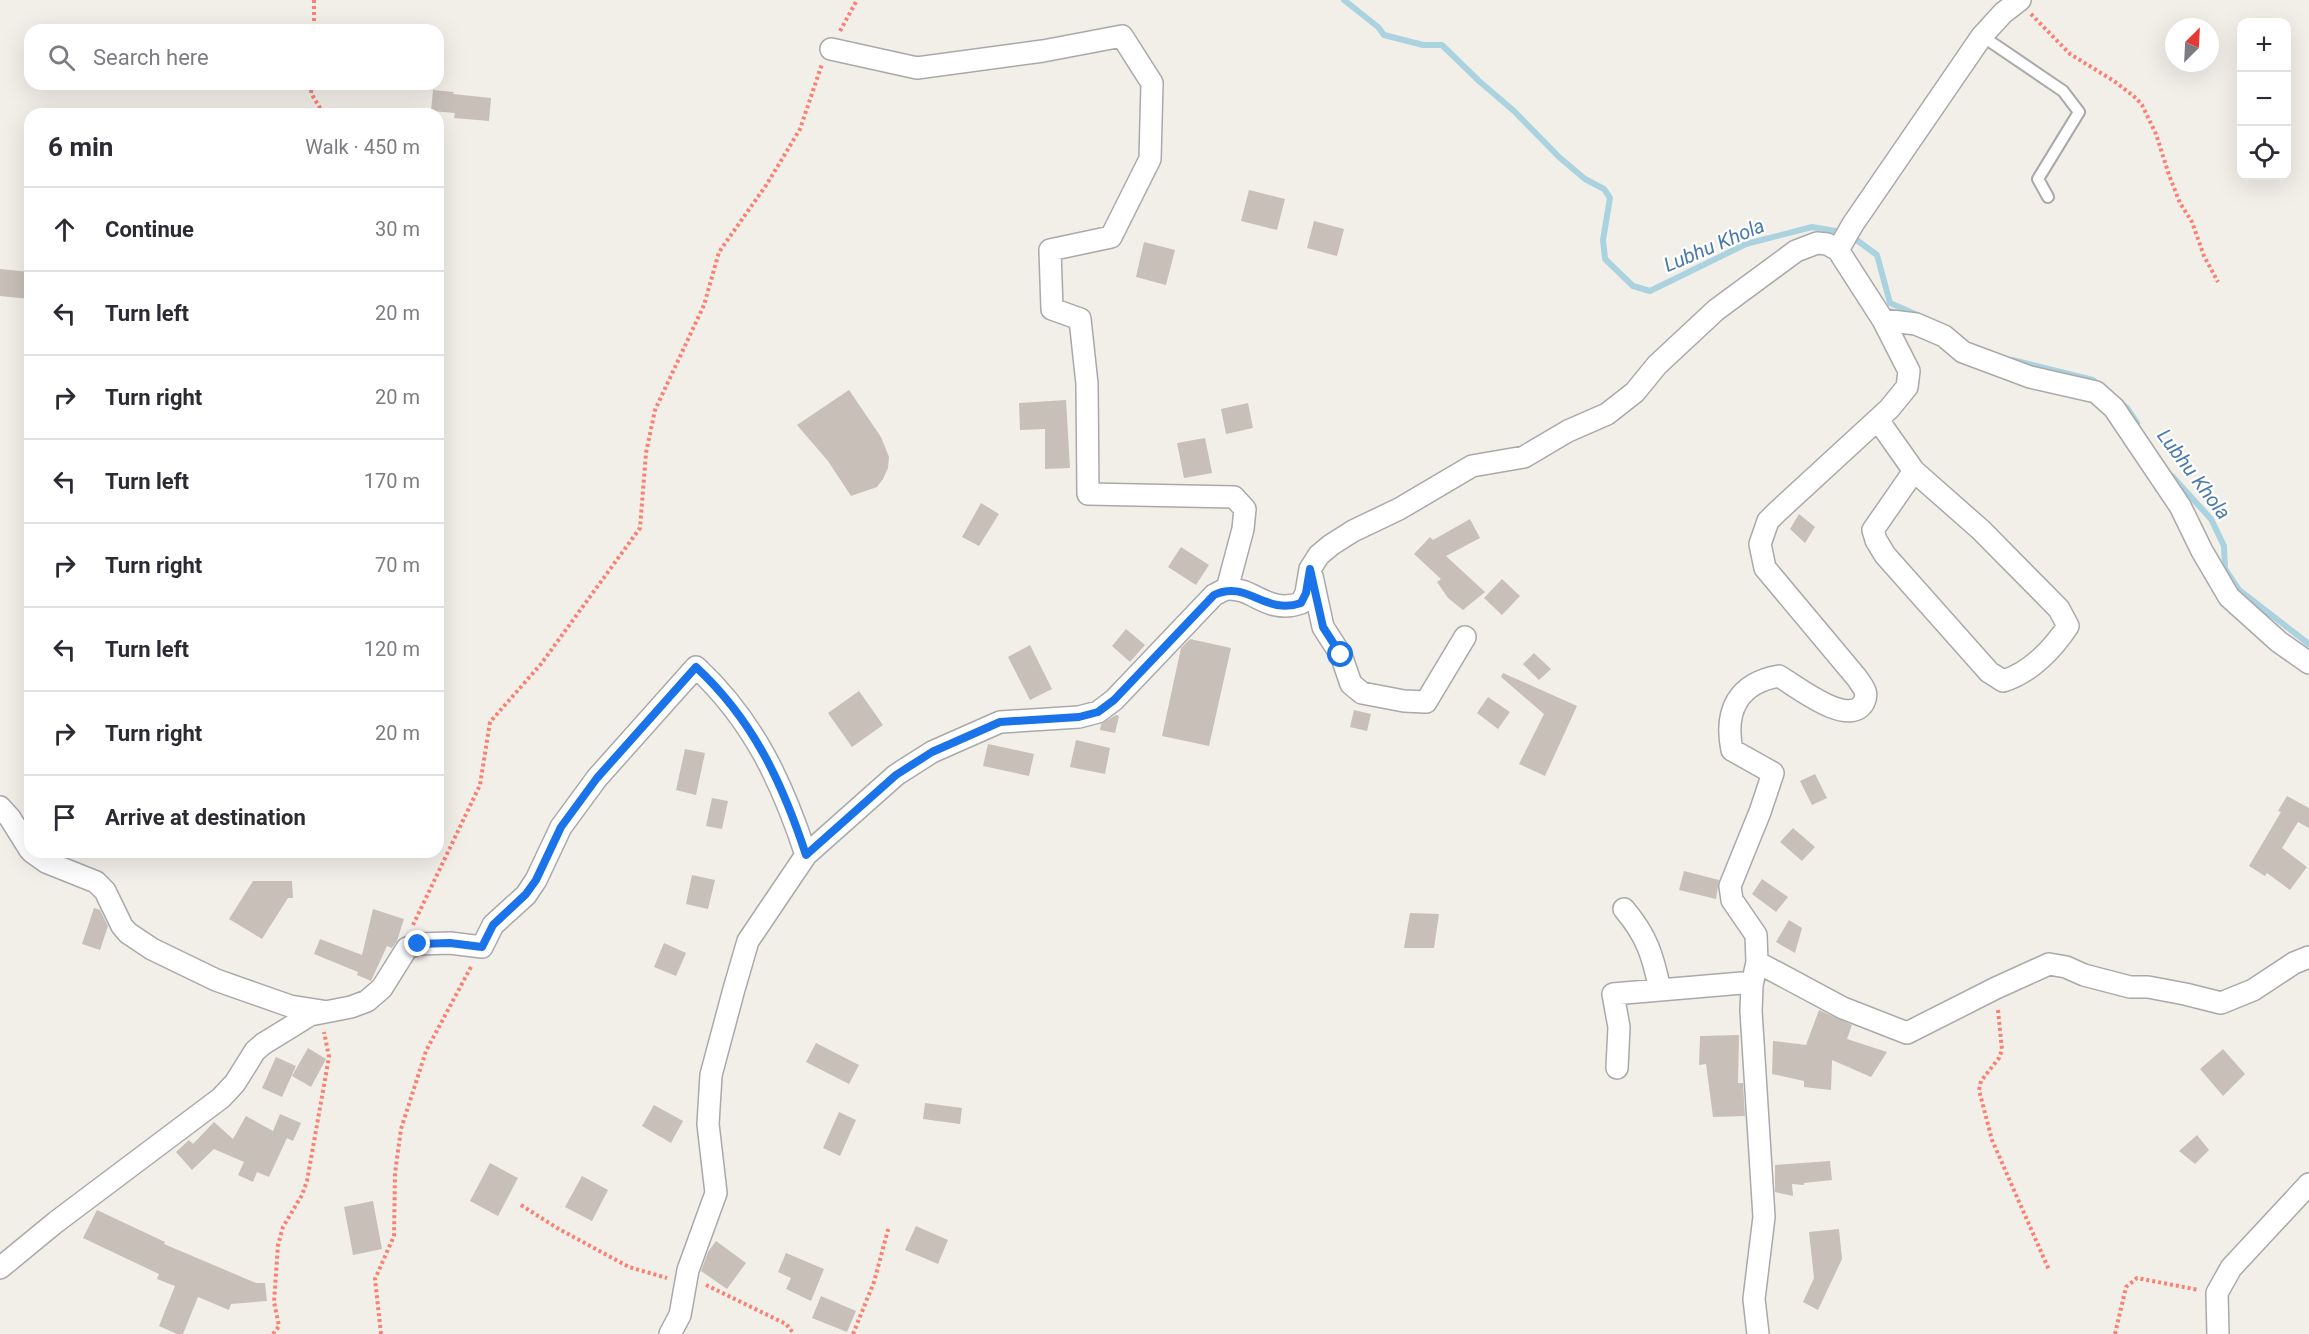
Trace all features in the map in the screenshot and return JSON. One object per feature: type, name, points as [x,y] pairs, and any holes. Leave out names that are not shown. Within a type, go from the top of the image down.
[{"type":"street","points":[[670,1334],[680,1315],[686,1279],[716,1193],[708,1124],[711,1075],[734,989],[748,941],[806,855],[896,775],[943,747],[1000,722],[1079,717],[1098,712],[1114,700],[1214,595],[1227,589],[1238,590],[1271,605],[1289,607],[1301,603],[1306,593],[1310,569],[1319,555],[1353,531],[1399,509],[1472,466],[1524,457],[1568,431],[1607,414],[1635,392],[1657,365],[1716,310],[1796,251],[1817,243],[1827,244],[1845,238],[1982,36],[2003,13],[2019,1]]},
{"type":"street","points":[[831,49],[917,68],[1043,51],[1122,36],[1152,83],[1150,159],[1111,237],[1050,250],[1052,309],[1080,319],[1088,384],[1088,494],[1234,497],[1245,509],[1243,529],[1227,589]]},
{"type":"street","points":[[1758,1334],[1754,1299],[1764,1217],[1751,1011],[1752,985],[1757,962],[1756,935],[1732,900],[1730,886],[1773,773],[1732,750],[1729,734],[1730,717],[1737,700],[1748,687],[1763,679],[1779,676],[1836,710],[1849,712],[1860,708],[1866,700],[1866,691],[1765,568],[1761,556],[1761,538],[1768,521],[1878,420],[1907,387],[1909,371],[1845,238]]},
{"type":"street","points":[[1883,320],[1916,324],[1944,336],[1964,352],[2030,377],[2096,392],[2114,408],[2168,488],[2229,597],[2278,642],[2309,663]]},
{"type":"street","points":[[1878,420],[1914,471],[1982,530],[2059,609],[2068,626],[2059,640],[2018,676],[2003,681],[1989,672],[1885,555],[1876,540],[1873,530],[1914,471]]},
{"type":"street","points":[[1310,569],[1323,627],[1341,655],[1351,684],[1362,693],[1404,701],[1426,702],[1465,637]]},
{"type":"street","points":[[0,1268],[56,1222],[221,1098],[236,1083],[255,1051],[263,1044],[310,1015],[351,1007],[367,1001],[382,988],[407,948],[418,944],[450,943],[482,947],[493,925],[526,894],[536,880],[561,827],[597,778],[696,667],[716,686],[769,762],[790,808],[806,855]]},
{"type":"street","points":[[0,807],[24,840]]},
{"type":"street","points":[[41,858],[96,882],[105,891],[122,926],[128,933],[152,949],[216,980],[290,1006],[326,1011]]},
{"type":"street","points":[[1624,909],[1646,939],[1660,990]]},
{"type":"street","points":[[1757,962],[1843,1008],[1907,1033],[2049,964],[2130,987],[2167,990],[2221,1003],[2253,990],[2294,963],[2309,957]]},
{"type":"street","points":[[1617,1068],[1619,1027],[1613,994],[1742,983],[1752,985]]},
{"type":"street","points":[[2218,1334],[2217,1293],[2231,1268],[2309,1184]]},
{"type":"lane","points":[[1982,36],[2063,91],[2079,112],[2038,179],[2048,197]]},
{"type":"path","points":[[314,0],[314,24]]},
{"type":"path","points":[[410,931],[480,784],[490,722],[541,664],[640,528],[646,453],[655,410],[704,305],[719,252],[767,184],[800,129],[819,70],[858,0]]},
{"type":"path","points":[[2019,1],[2070,54],[2114,81],[2142,105],[2156,134],[2180,203],[2192,222],[2204,256],[2218,282]]},
{"type":"path","points":[[311,90],[320,108]]},
{"type":"path","points":[[381,1334],[375,1279],[394,1236],[395,1173],[401,1129],[426,1051],[475,959]]},
{"type":"path","points":[[1996,988],[2002,1050],[1999,1058],[1981,1081],[1979,1090],[1992,1140],[2049,1270]]},
{"type":"path","points":[[273,1334],[279,1326],[274,1302],[278,1245],[283,1227],[308,1181],[318,1131],[329,1057],[323,1027],[326,1011]]},
{"type":"path","points":[[521,1205],[557,1228],[629,1267],[686,1279],[786,1324],[794,1334]]},
{"type":"path","points":[[853,1334],[874,1282],[889,1226]]},
{"type":"path","points":[[2115,1334],[2126,1287],[2137,1278],[2217,1293]]},
{"type":"building","points":[[433,90],[491,98],[489,121],[454,118],[455,113],[444,112],[444,108],[431,108]]},
{"type":"building","points":[[1249,190],[1285,199],[1277,230],[1241,221]]},
{"type":"building","points":[[1314,221],[1344,229],[1337,256],[1307,248]]},
{"type":"building","points":[[1144,242],[1175,250],[1166,285],[1136,277]]},
{"type":"building","points":[[0,269],[24,271],[24,298],[0,296]]},
{"type":"building","points":[[849,390],[881,437],[889,457],[888,468],[877,487],[851,496],[828,461],[797,425]]},
{"type":"building","points":[[1066,400],[1070,468],[1045,469],[1045,429],[1020,430],[1019,403]]},
{"type":"building","points":[[1248,403],[1253,428],[1226,434],[1221,409]]},
{"type":"building","points":[[1205,438],[1212,473],[1184,478],[1177,443]]},
{"type":"building","points":[[981,503],[999,514],[979,546],[962,537]]},
{"type":"building","points":[[1799,514],[1815,527],[1805,543],[1790,529]]},
{"type":"building","points":[[1470,519],[1480,538],[1446,556],[1485,592],[1463,610],[1448,598],[1437,582],[1441,579],[1414,554],[1430,537],[1433,540]]},
{"type":"building","points":[[1181,547],[1209,565],[1196,585],[1168,567]]},
{"type":"building","points":[[1502,579],[1520,596],[1502,615],[1484,598]]},
{"type":"building","points":[[1126,629],[1145,645],[1130,662],[1112,646]]},
{"type":"building","points":[[1190,639],[1231,648],[1209,746],[1162,736],[1181,648]]},
{"type":"building","points":[[1030,645],[1052,689],[1030,700],[1008,657]]},
{"type":"building","points":[[1534,653],[1551,669],[1539,680],[1523,664]]},
{"type":"building","points":[[1503,673],[1577,706],[1545,776],[1519,764],[1544,714],[1501,677]]},
{"type":"building","points":[[859,691],[883,725],[852,747],[828,713]]},
{"type":"building","points":[[1488,697],[1510,712],[1498,729],[1477,713]]},
{"type":"building","points":[[1354,710],[1371,714],[1367,731],[1350,727]]},
{"type":"building","points":[[1116,715],[1119,716],[1115,733],[1100,730],[1101,724]]},
{"type":"building","points":[[1076,740],[1110,748],[1105,774],[1070,767]]},
{"type":"building","points":[[988,744],[1034,754],[1029,776],[983,766]]},
{"type":"building","points":[[685,749],[705,753],[696,795],[676,790]]},
{"type":"building","points":[[1815,774],[1827,798],[1812,805],[1800,781]]},
{"type":"building","points":[[2287,796],[2309,808],[2309,828],[2298,822],[2282,848],[2307,867],[2290,890],[2267,873],[2265,876],[2249,866],[2281,812],[2278,811]]},
{"type":"building","points":[[712,798],[728,801],[722,829],[706,826]]},
{"type":"building","points":[[1793,828],[1815,847],[1802,861],[1780,842]]},
{"type":"building","points":[[1684,871],[1719,880],[1716,899],[1679,890]]},
{"type":"building","points":[[692,875],[715,880],[708,909],[686,904]]},
{"type":"building","points":[[1762,879],[1788,897],[1776,912],[1752,894]]},
{"type":"building","points":[[253,881],[292,881],[293,898],[288,898],[262,939],[229,919]]},
{"type":"building","points":[[94,908],[100,910],[108,926],[100,950],[82,944]]},
{"type":"building","points":[[373,909],[404,919],[397,941],[392,948],[387,946],[371,981],[357,975],[358,972],[314,954],[320,939],[362,955]]},
{"type":"building","points":[[1410,913],[1439,914],[1434,948],[1404,948]]},
{"type":"building","points":[[1789,920],[1802,928],[1795,953],[1776,942]]},
{"type":"building","points":[[664,943],[686,953],[676,976],[654,967]]},
{"type":"building","points":[[1819,1010],[1852,1025],[1847,1039],[1887,1052],[1871,1077],[1832,1060],[1831,1090],[1804,1087],[1804,1081],[1772,1074],[1773,1041],[1806,1045]]},
{"type":"building","points":[[1739,1035],[1738,1083],[1743,1083],[1745,1116],[1713,1117],[1706,1064],[1699,1065],[1700,1036]]},
{"type":"building","points":[[816,1043],[859,1065],[849,1084],[806,1062]]},
{"type":"building","points":[[308,1048],[326,1059],[311,1087],[292,1076]]},
{"type":"building","points":[[2223,1049],[2245,1074],[2223,1096],[2200,1069]]},
{"type":"building","points":[[276,1057],[296,1066],[282,1097],[262,1088]]},
{"type":"building","points":[[925,1103],[962,1108],[960,1124],[923,1119]]},
{"type":"building","points":[[654,1105],[683,1121],[671,1143],[642,1126]]},
{"type":"building","points":[[839,1112],[856,1120],[840,1156],[823,1148]]},
{"type":"building","points":[[280,1114],[301,1123],[293,1141],[287,1138],[269,1177],[257,1172],[253,1182],[238,1175],[244,1162],[214,1149],[192,1170],[176,1152],[189,1140],[193,1144],[214,1122],[233,1139],[246,1116],[273,1131]]},
{"type":"building","points":[[2197,1135],[2209,1150],[2195,1164],[2179,1151]]},
{"type":"building","points":[[1830,1161],[1832,1180],[1804,1183],[1804,1185],[1792,1184],[1793,1196],[1775,1192],[1775,1165]]},
{"type":"building","points":[[490,1163],[518,1178],[498,1216],[470,1201]]},
{"type":"building","points":[[582,1176],[608,1190],[592,1221],[565,1207]]},
{"type":"building","points":[[373,1201],[382,1249],[353,1255],[344,1207]]},
{"type":"building","points":[[97,1210],[165,1242],[164,1244],[256,1283],[265,1283],[267,1301],[231,1304],[229,1310],[198,1297],[183,1334],[177,1334],[159,1326],[175,1286],[157,1279],[159,1274],[83,1238]]},
{"type":"building","points":[[916,1226],[948,1240],[938,1264],[905,1250]]},
{"type":"building","points":[[1839,1229],[1842,1259],[1818,1310],[1803,1302],[1814,1278],[1809,1232]]},
{"type":"building","points":[[716,1241],[746,1263],[727,1289],[701,1271],[708,1252]]},
{"type":"building","points":[[786,1253],[824,1269],[811,1301],[786,1289],[791,1278],[778,1272]]},
{"type":"building","points":[[821,1296],[856,1311],[847,1332],[812,1318]]},
{"type":"waterway","name":"Lubhu Khola","points":[[1344,0],[1378,27],[1384,35],[1423,45],[1442,45],[1514,111],[1559,157],[1585,179],[1604,189],[1610,198],[1603,240],[1605,259],[1633,286],[1650,291],[1746,244],[1812,227],[1847,233],[1877,255],[1890,303],[1922,317]]},
{"type":"waterway","name":"Lubhu Khola","points":[[2012,360],[2093,380],[2099,385]]},
{"type":"waterway","name":"Lubhu Khola","points":[[2121,403],[2137,423]]},
{"type":"waterway","name":"Lubhu Khola","points":[[2172,476],[2211,519],[2224,546],[2225,569],[2239,590],[2309,644]]},
{"type":"route","points":[[418,944],[450,943],[482,947],[493,925],[526,894],[536,880],[561,827],[597,778],[696,667],[716,686],[769,762],[790,808],[806,855],[896,775],[932,752],[1000,722],[1079,717],[1098,712],[1114,700],[1214,595],[1226,589],[1238,590],[1271,605],[1289,607],[1301,603],[1306,593],[1310,569],[1323,627],[1341,655]]}]
